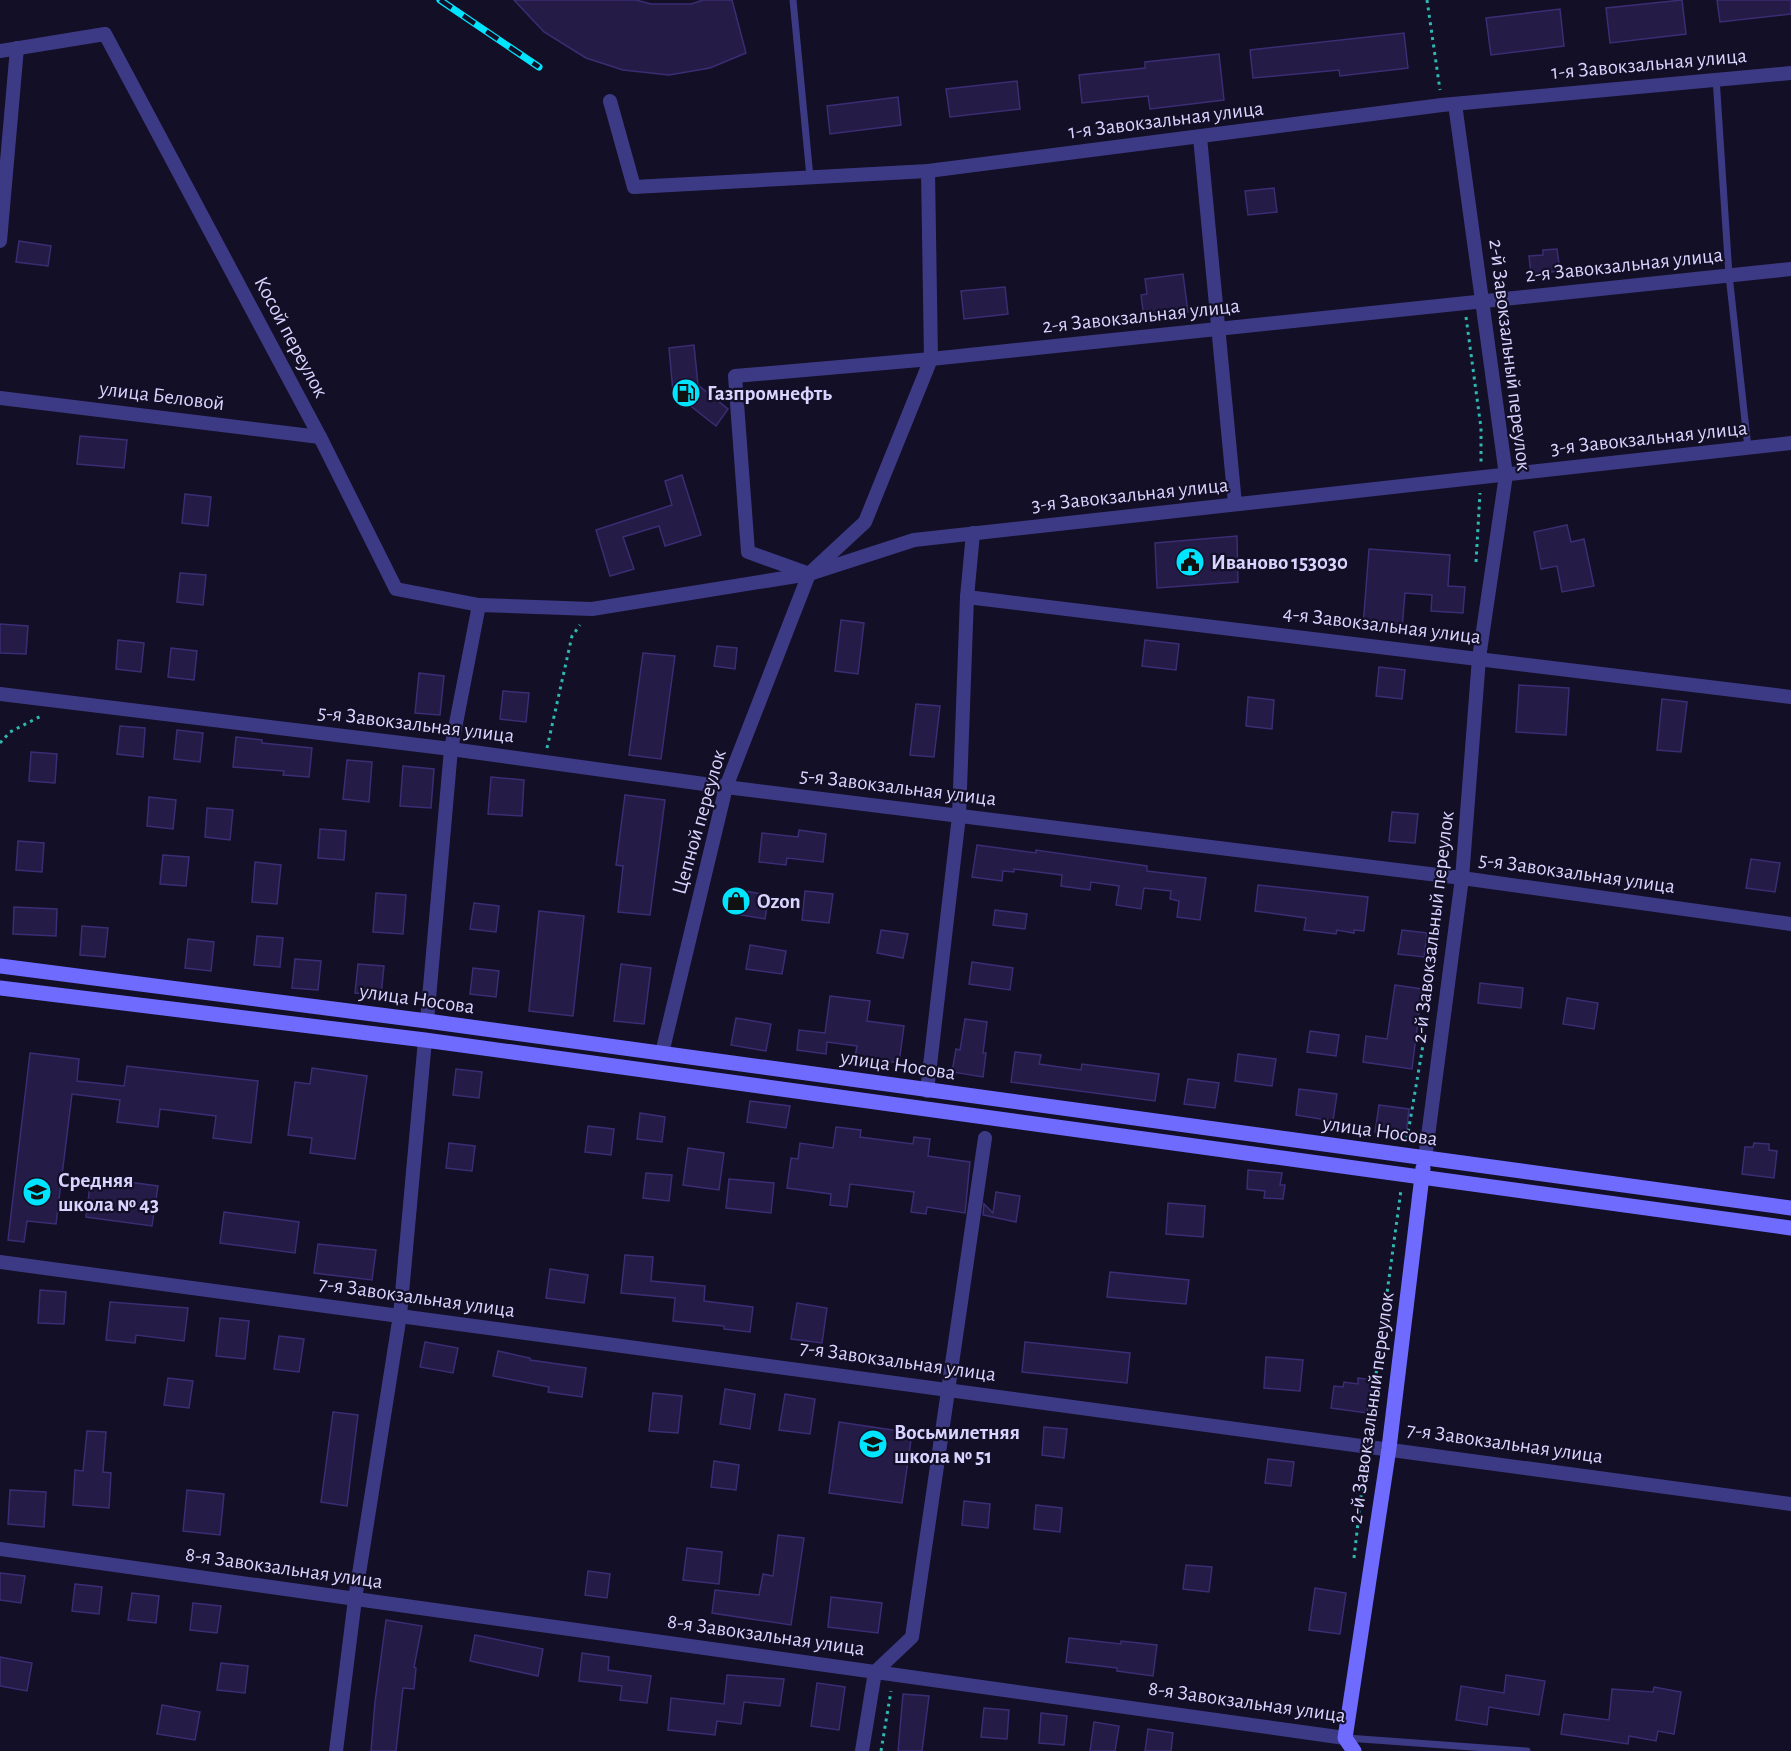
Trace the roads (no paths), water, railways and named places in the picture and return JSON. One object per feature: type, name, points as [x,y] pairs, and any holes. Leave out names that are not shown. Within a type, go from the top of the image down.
[{"type":"main road","name":"улица Носова","points":[[0,966],[427,1021],[1791,1208]]},
{"type":"main road","name":"улица Носова","points":[[0,988],[425,1040],[1791,1228]]},
{"type":"main road","points":[[425,1040],[427,1021]]},
{"type":"main road","points":[[656,1071],[662,1053]]},
{"type":"main road","points":[[925,1109],[927,1091]]},
{"type":"main road","name":"2-й Завокзальный переулок","points":[[1345,1738],[1389,1448],[1425,1159]]},
{"type":"main road","points":[[1345,1738],[1354,1751]]},
{"type":"street","name":"Косой переулок","points":[[5,49],[105,33],[320,436],[396,589],[479,605]]},
{"type":"street","points":[[0,241],[5,49]]},
{"type":"street","name":"1-я Завокзальная улица","points":[[610,101],[634,187],[928,171],[1448,105],[1716,78],[1791,73]]},
{"type":"street","name":"2-й Завокзальный переулок","points":[[1425,1159],[1462,878],[1479,658],[1506,475],[1483,301],[1448,105]]},
{"type":"street","points":[[1200,136],[1235,504]]},
{"type":"street","points":[[809,574],[865,522],[931,360],[928,171]]},
{"type":"street","name":"2-я Завокзальная улица","points":[[809,574],[748,552],[735,376],[931,360],[1791,269]]},
{"type":"street","name":"улица Беловой","points":[[0,398],[320,436]]},
{"type":"street","name":"3-я Завокзальная улица","points":[[479,605],[592,609],[809,574],[914,540],[1791,443]]},
{"type":"street","points":[[927,1091],[959,816],[967,597],[973,533]]},
{"type":"street","name":"Цепной переулок","points":[[662,1053],[726,787],[809,574]]},
{"type":"street","name":"4-я Завокзальная улица","points":[[967,597],[1791,697]]},
{"type":"street","points":[[427,1021],[451,749],[479,605]]},
{"type":"street","name":"5-я Завокзальная улица","points":[[0,694],[1462,878],[1791,924]]},
{"type":"street","points":[[336,1751],[356,1599],[400,1315],[425,1040]]},
{"type":"street","points":[[862,1751],[875,1671],[912,1637],[985,1138]]},
{"type":"street","name":"7-я Завокзальная улица","points":[[0,1262],[1791,1504]]},
{"type":"street","name":"8-я Завокзальная улица","points":[[0,1549],[1345,1738]]},
{"type":"lane","points":[[793,0],[810,177]]},
{"type":"lane","points":[[1716,78],[1729,275],[1748,448]]},
{"type":"lane","name":"8-я Завокзальная улица","points":[[1345,1738],[1527,1751]]},
{"type":"railway","points":[[440,0],[539,67]]},
{"type":"place","name":"Газпромнефть","points":[[686,393]]},
{"type":"place","name":"Иваново 153030","points":[[1190,562]]},
{"type":"place","name":"Ozon","points":[[736,901]]},
{"type":"place","name":"Средняя школа № 43","points":[[37,1192]]},
{"type":"place","name":"Восьмилетняя школа № 51","points":[[873,1444]]}]
